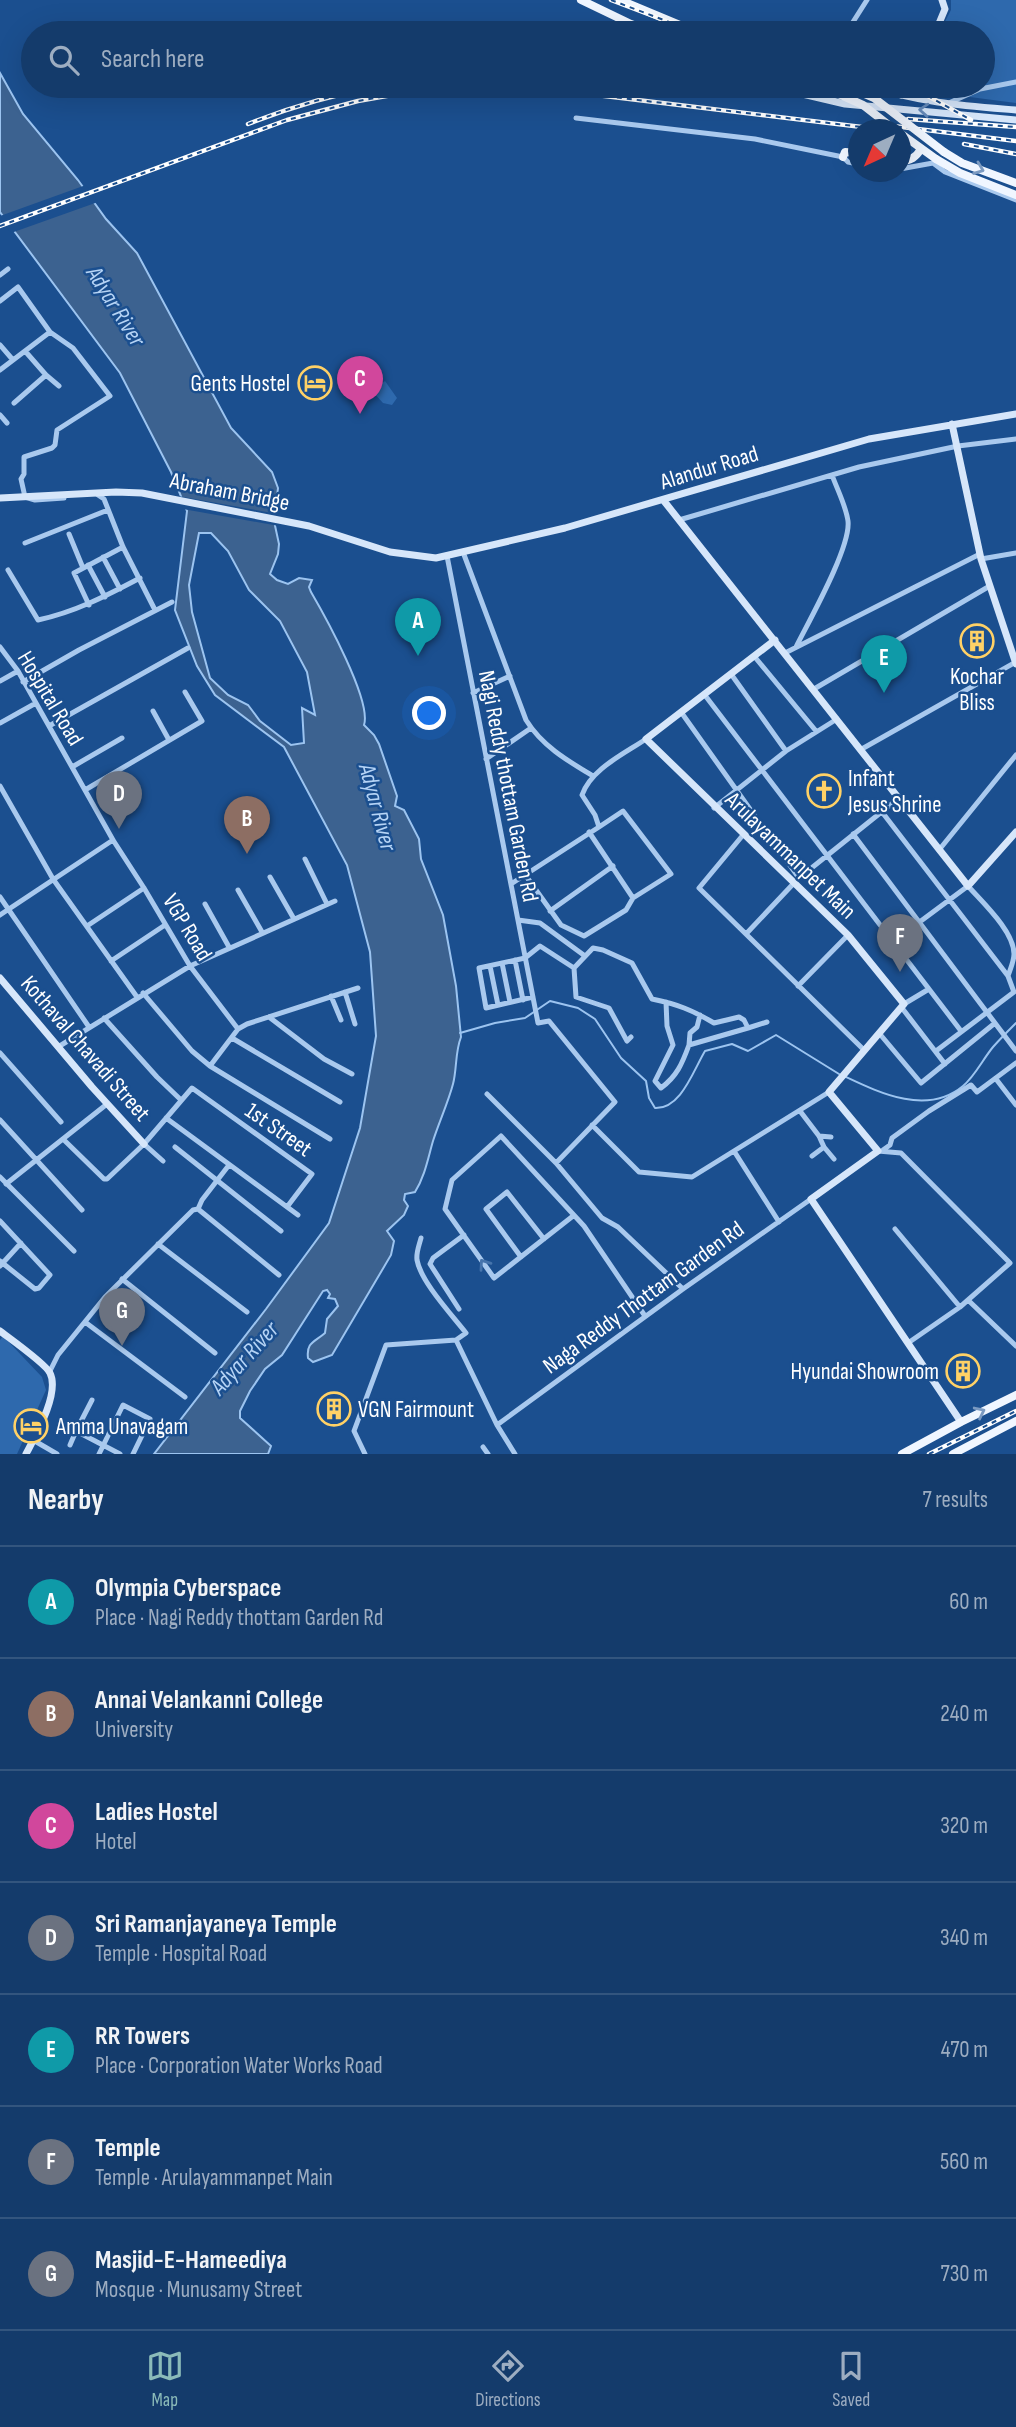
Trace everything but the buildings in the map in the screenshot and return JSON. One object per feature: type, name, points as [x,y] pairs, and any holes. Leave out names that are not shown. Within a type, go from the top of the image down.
[{"type":"main road","points":[[581,0],[625,21]]},
{"type":"main road","points":[[620,0],[670,21]]},
{"type":"main road","points":[[846,98],[880,119]]},
{"type":"main road","points":[[873,98],[962,163],[1016,183]]},
{"type":"main road","points":[[911,142],[960,173],[1016,195]]},
{"type":"main road","points":[[911,159],[921,149]]},
{"type":"main road","points":[[843,157],[848,150]]},
{"type":"main road","points":[[902,1454],[1016,1395]]},
{"type":"main road","points":[[953,1454],[1014,1425]]},
{"type":"street","points":[[854,21],[867,0]]},
{"type":"street","points":[[940,21],[945,9],[942,0]]},
{"type":"street","points":[[995,86],[1016,82]]},
{"type":"street","points":[[815,98],[845,104],[1016,120]]},
{"type":"street","points":[[917,98],[948,104],[1016,110]]},
{"type":"street","points":[[948,104],[961,98]]},
{"type":"street","points":[[576,118],[755,139],[843,157],[848,162]]},
{"type":"street","points":[[911,167],[933,163],[945,172],[1016,200]]},
{"type":"street","points":[[0,275],[8,269]]},
{"type":"street","points":[[0,301],[18,288],[50,332],[73,348],[110,396],[57,429],[55,445],[52,448],[24,457],[24,474],[21,479],[25,496],[28,500],[101,496],[155,610]]},
{"type":"street","points":[[0,370],[50,332]]},
{"type":"street","points":[[0,345],[13,360]]},
{"type":"street","points":[[25,351],[59,386]]},
{"type":"street","points":[[14,403],[46,375]]},
{"type":"street","name":"Alandur Road","points":[[414,556],[447,556],[565,528],[869,439],[1016,414]]},
{"type":"street","points":[[0,415],[7,422]]},
{"type":"street","points":[[860,750],[1016,663],[988,587],[952,424]]},
{"type":"street","points":[[679,520],[859,467],[958,446],[1016,439]]},
{"type":"street","points":[[796,647],[847,535],[848,521],[832,475]]},
{"type":"street","name":"Abraham Bridge","points":[[25,496],[142,493],[309,526],[383,550],[414,556]]},
{"type":"street","points":[[0,498],[25,496]]},
{"type":"street","points":[[664,500],[939,850],[1003,926],[1014,955],[1008,976]]},
{"type":"street","points":[[25,543],[108,510]]},
{"type":"street","points":[[69,534],[105,597]]},
{"type":"street","points":[[89,605],[74,573],[123,547]]},
{"type":"street","points":[[463,552],[531,728],[556,753],[593,776]]},
{"type":"street","points":[[785,653],[980,556],[1016,553]]},
{"type":"street","name":"Nagi Reddy thottam Garden Rd","points":[[447,556],[538,1023],[550,1021],[615,1102],[592,1125]]},
{"type":"street","points":[[103,557],[120,589]]},
{"type":"street","points":[[8,570],[38,620],[66,614],[89,605],[140,578]]},
{"type":"street","points":[[814,689],[988,587]]},
{"type":"street","points":[[23,682],[172,602]]},
{"type":"street","points":[[599,827],[582,795],[593,776],[775,640]]},
{"type":"street","name":"Hospital Road","points":[[0,647],[18,671],[113,840]]},
{"type":"street","points":[[49,726],[188,648]]},
{"type":"street","points":[[754,656],[816,731]]},
{"type":"street","points":[[0,681],[18,671]]},
{"type":"street","points":[[731,674],[786,751]]},
{"type":"street","points":[[473,692],[510,676]]},
{"type":"street","points":[[85,790],[202,721],[185,692]]},
{"type":"street","points":[[704,694],[961,1031]]},
{"type":"street","points":[[0,723],[36,702]]},
{"type":"street","points":[[153,711],[169,740]]},
{"type":"street","points":[[681,712],[797,880]]},
{"type":"street","points":[[714,808],[762,768],[837,719]]},
{"type":"street","points":[[486,759],[531,728]]},
{"type":"street","points":[[72,767],[122,738]]},
{"type":"street","name":"Arulayammanpet Main","points":[[646,739],[714,808],[797,880],[848,935],[903,1006]]},
{"type":"street","points":[[939,850],[1016,755]]},
{"type":"street","points":[[0,786],[53,879],[137,997]]},
{"type":"street","points":[[746,934],[797,880],[899,798]]},
{"type":"street","points":[[510,884],[624,811],[671,874],[634,898],[620,915],[584,936],[561,925],[526,876]]},
{"type":"street","points":[[882,811],[1008,976],[1014,992],[936,1051]]},
{"type":"street","points":[[589,832],[634,898]]},
{"type":"street","points":[[894,941],[968,886],[1016,832]]},
{"type":"street","points":[[853,834],[1016,1051]]},
{"type":"street","points":[[743,835],[699,888],[864,1050]]},
{"type":"street","points":[[0,915],[113,840]]},
{"type":"street","name":"VGP Road","points":[[113,840],[145,888],[190,966],[238,1029]]},
{"type":"street","points":[[305,859],[327,904]]},
{"type":"street","points":[[551,911],[613,866]]},
{"type":"street","points":[[270,877],[294,919]]},
{"type":"street","points":[[87,926],[145,888]]},
{"type":"street","points":[[237,890],[262,932]]},
{"type":"street","points":[[0,897],[89,1027]]},
{"type":"street","points":[[58,1047],[190,966],[335,901]]},
{"type":"street","points":[[205,904],[229,947]]},
{"type":"street","points":[[517,920],[540,923],[585,956]]},
{"type":"street","points":[[111,961],[165,925]]},
{"type":"street","points":[[799,986],[848,935]]},
{"type":"street","points":[[533,997],[486,1008],[479,968],[525,958],[540,946],[574,968]]},
{"type":"street","points":[[631,1037],[627,1041],[609,1008],[576,997],[574,968],[593,948],[632,963],[652,999],[681,1005],[714,1023],[739,1017],[748,1028]]},
{"type":"street","points":[[515,960],[523,1000]]},
{"type":"street","points":[[502,963],[510,1002]]},
{"type":"street","points":[[490,966],[498,1005]]},
{"type":"street","name":"Kothaval Chavadi Street","points":[[0,978],[144,1144]]},
{"type":"street","points":[[210,1066],[238,1029],[358,988]]},
{"type":"street","points":[[556,1163],[592,1125],[639,1172],[692,1177],[830,1092],[903,1006],[929,989]]},
{"type":"street","points":[[345,992],[355,1024]]},
{"type":"street","points":[[144,993],[192,1051],[210,1066],[330,1139]]},
{"type":"street","points":[[331,996],[341,1020]]},
{"type":"street","points":[[666,1002],[667,1026],[673,1045],[655,1081],[661,1088],[674,1079],[689,1045],[690,1033],[697,1027],[700,1015]]},
{"type":"street","points":[[903,1006],[946,1064]]},
{"type":"street","points":[[268,1017],[324,1059],[352,1074]]},
{"type":"street","points":[[64,1140],[106,1180],[144,1144],[181,1100],[104,1018]]},
{"type":"street","points":[[689,1045],[767,1023]]},
{"type":"street","points":[[879,1033],[921,1083],[995,1023]]},
{"type":"street","points":[[232,1038],[340,1102]]},
{"type":"street","points":[[673,1045],[686,1052]]},
{"type":"street","points":[[0,1054],[61,1122]]},
{"type":"street","points":[[961,1422],[811,1199],[890,1145],[892,1138],[929,1111],[971,1085],[978,1092],[1016,1063]]},
{"type":"street","points":[[996,1079],[1016,1105]]},
{"type":"street","name":"1st Street","points":[[181,1100],[192,1088],[312,1174],[287,1207]]},
{"type":"street","points":[[830,1092],[880,1151],[901,1153],[1010,1263],[969,1301],[908,1343]]},
{"type":"street","points":[[487,1094],[556,1163],[602,1218],[618,1227],[683,1289]]},
{"type":"street","points":[[6,1184],[107,1104]]},
{"type":"street","points":[[800,1111],[834,1159]]},
{"type":"street","points":[[166,1118],[298,1215]]},
{"type":"street","points":[[0,1122],[82,1210]]},
{"type":"street","points":[[573,1216],[494,1278],[445,1209],[452,1180],[502,1136],[584,1226],[645,1317]]},
{"type":"street","points":[[820,1136],[831,1137]]},
{"type":"street","points":[[144,1144],[163,1161]]},
{"type":"street","points":[[175,1147],[281,1231]]},
{"type":"street","points":[[812,1156],[824,1147]]},
{"type":"street","points":[[734,1151],[779,1222]]},
{"type":"street","points":[[229,1165],[202,1200],[193,1205],[279,1275]]},
{"type":"street","points":[[312,1174],[317,1167]]},
{"type":"street","points":[[0,1177],[74,1251]]},
{"type":"street","points":[[521,1257],[486,1209],[507,1192],[544,1239]]},
{"type":"street","name":"Naga Reddy Thottam Garden Rd","points":[[497,1425],[811,1199]]},
{"type":"street","points":[[26,1454],[53,1393],[50,1371],[58,1355],[122,1279],[196,1209]]},
{"type":"street","points":[[0,1221],[50,1273],[39,1288],[35,1289],[1,1263],[21,1243]]},
{"type":"street","points":[[895,1228],[960,1307]]},
{"type":"street","points":[[459,1309],[430,1264],[433,1258],[464,1235]]},
{"type":"street","points":[[365,1454],[354,1431],[386,1345],[456,1340],[466,1333],[417,1262],[421,1238]]},
{"type":"street","points":[[158,1244],[247,1312]]},
{"type":"street","points":[[122,1279],[215,1353]]},
{"type":"street","points":[[969,1301],[1016,1346]]},
{"type":"street","points":[[85,1322],[185,1396]]},
{"type":"street","points":[[0,1331],[50,1371]]},
{"type":"street","points":[[456,1340],[497,1425],[515,1454]]},
{"type":"street","points":[[70,1445],[92,1400]]},
{"type":"street","points":[[99,1454],[124,1405],[150,1419],[133,1454]]},
{"type":"street","points":[[76,1431],[120,1454]]},
{"type":"street","points":[[33,1440],[57,1454]]},
{"type":"street","points":[[483,1447],[488,1454]]},
{"type":"shaded area","points":[[951,0],[1016,0],[1016,103],[978,98],[995,98],[995,21],[945,21],[951,10]]},
{"type":"shaded area","points":[[385,381],[397,398],[392,405],[383,403],[372,391]]},
{"type":"shaded area","points":[[3,1336],[42,1377],[46,1390],[17,1454],[0,1454],[0,1340]]},
{"type":"water","name":"Adyar River","points":[[0,73],[23,114],[78,180],[106,219],[137,253],[231,428],[272,472],[278,488],[274,521],[279,544],[270,574],[288,584],[299,578],[312,580],[309,587],[354,679],[365,713],[364,725],[379,744],[397,796],[395,806],[404,810],[419,839],[421,859],[443,915],[456,986],[461,1037],[451,1091],[421,1180],[415,1192],[405,1194],[404,1200],[408,1206],[404,1215],[387,1231],[394,1241],[391,1255],[332,1355],[313,1362],[308,1358],[310,1345],[325,1333],[327,1319],[338,1306],[335,1299],[328,1298],[330,1294],[327,1290],[323,1291],[282,1355],[265,1369],[250,1391],[240,1411],[240,1418],[271,1446],[268,1454],[154,1454],[329,1223],[360,1128],[376,1036],[370,952],[347,865],[284,747],[215,695],[197,666],[175,610],[187,511],[171,472],[120,373],[0,212]],"holes":[[[199,533],[211,533],[228,551],[249,590],[280,621],[307,672],[315,715],[302,708],[304,743],[291,745],[260,721],[248,705],[228,695],[210,678],[192,612],[189,585]]]},
{"type":"pier","points":[[86,185],[98,202],[11,233],[0,218],[0,216]]},
{"type":"pier","points":[[178,496],[278,514],[279,526],[183,509]]},
{"type":"waterway","points":[[460,1033],[525,1018],[550,1001],[578,1008],[595,1019],[621,1058],[646,1081],[649,1098],[655,1108],[664,1107],[679,1096],[705,1051],[732,1044],[748,1051],[776,1035],[839,1074]]},
{"type":"waterway","points":[[844,1076],[903,1099],[919,1101],[949,1095],[963,1086],[993,1047],[1016,1023]]},
{"type":"railway","points":[[611,0],[666,21]]},
{"type":"railway","points":[[248,124],[328,98]]},
{"type":"railway","points":[[0,226],[287,120],[375,98]]},
{"type":"railway","points":[[621,98],[848,125]]},
{"type":"railway","points":[[932,98],[971,120]]},
{"type":"railway","points":[[911,119],[1016,127]]},
{"type":"railway","points":[[911,128],[1016,141]]},
{"type":"railway","points":[[964,144],[1016,154]]},
{"type":"railway","points":[[929,1454],[1016,1411]]},
{"type":"place","name":"Gents Hostel","points":[[315,383]]},
{"type":"place","name":"Ladies Hostel","points":[[360,414]]},
{"type":"place","name":"Kochar Bliss","points":[[977,641]]},
{"type":"place","name":"Olympia Cyberspace","points":[[418,656]]},
{"type":"place","name":"RR Towers","points":[[884,693]]},
{"type":"place","name":"Infant Jesus Shrine","points":[[824,791]]},
{"type":"place","name":"Sri Ramanjayaneya Temple","points":[[119,829]]},
{"type":"place","name":"Annai Velankanni College","points":[[247,854]]},
{"type":"place","name":"Temple","points":[[900,972]]},
{"type":"place","name":"Masjid-E-Hameediya","points":[[122,1346]]},
{"type":"place","name":"Hyundai Showroom","points":[[963,1371]]},
{"type":"place","name":"VGN Fairmount","points":[[334,1409]]},
{"type":"place","name":"Amma Unavagam","points":[[31,1426]]}]
